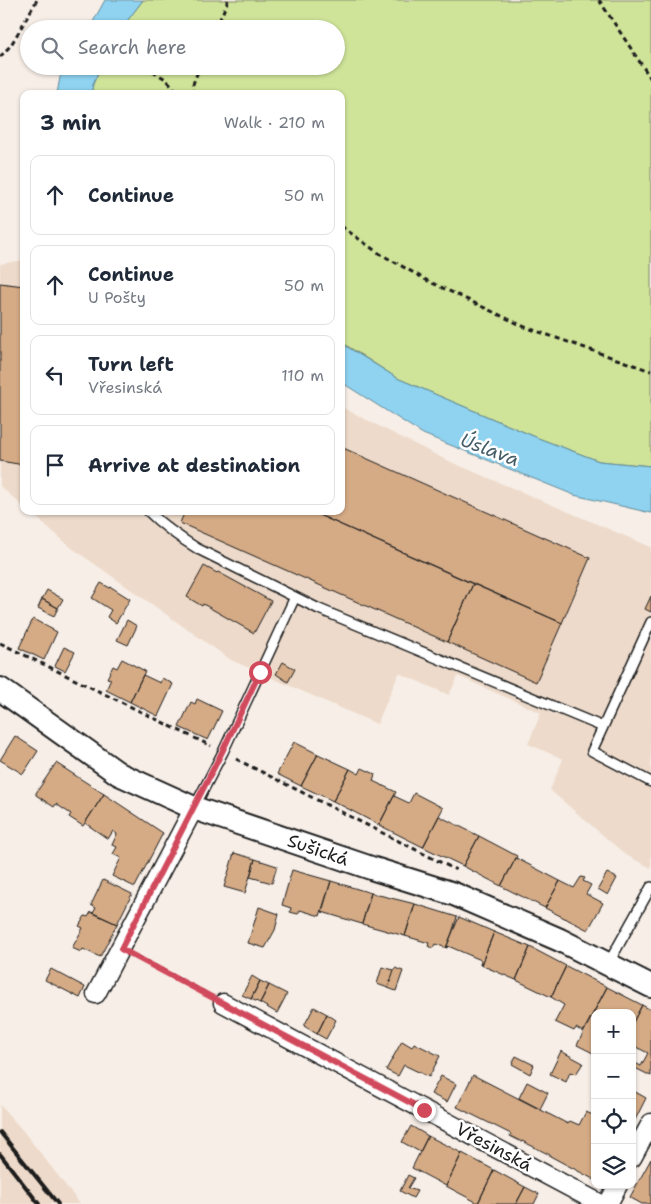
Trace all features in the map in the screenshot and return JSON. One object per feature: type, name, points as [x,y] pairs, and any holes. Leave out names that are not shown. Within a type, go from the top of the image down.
[{"type":"street","name":"Sušická","points":[[0,689],[119,774],[194,808],[454,894],[560,940],[651,986]]},
{"type":"street","points":[[96,994],[194,808]]},
{"type":"street","name":"Vřesinská","points":[[223,1003],[601,1204]]},
{"type":"street","points":[[636,1150],[651,1122]]},
{"type":"street","points":[[608,1204],[616,1189]]},
{"type":"lane","points":[[151,515],[181,539],[198,549],[319,609],[603,727]]},
{"type":"lane","points":[[194,808],[295,597]]},
{"type":"lane","points":[[651,622],[647,642],[592,751],[651,782]]},
{"type":"lane","points":[[608,964],[651,887]]},
{"type":"path","points":[[25,20],[37,0]]},
{"type":"path","points":[[220,20],[228,0]]},
{"type":"path","points":[[599,0],[651,79]]},
{"type":"path","points":[[0,57],[11,45],[20,29]]},
{"type":"path","points":[[158,75],[175,90]]},
{"type":"path","points":[[192,90],[196,75]]},
{"type":"path","points":[[345,229],[377,252],[428,281],[525,327],[651,371]]},
{"type":"path","points":[[0,643],[457,870]]},
{"type":"path","points":[[121,949],[223,1003]]},
{"type":"shaded area","points":[[20,261],[20,504],[0,486],[0,264]]},
{"type":"shaded area","points":[[345,409],[446,460],[651,547],[651,868],[626,855],[550,790],[563,759],[528,744],[541,713],[458,676],[449,695],[399,673],[377,724],[231,660],[72,548],[34,515],[345,515]]},
{"type":"shaded area","points":[[0,1105],[24,1132],[80,1204],[0,1204]]},
{"type":"green space","points":[[143,0],[651,0],[651,466],[599,461],[538,438],[397,378],[345,345],[345,90],[92,90],[97,75],[345,75],[345,20],[128,20]]},
{"type":"water","points":[[105,0],[143,0],[128,20],[94,20]]},
{"type":"water","points":[[61,75],[97,75],[92,90],[58,90]]},
{"type":"water","name":"Úslava","points":[[345,346],[397,378],[538,438],[599,461],[651,466],[651,513],[574,495],[423,434],[345,385]]},
{"type":"building","points":[[0,283],[20,286],[20,464],[0,461]]},
{"type":"building","points":[[345,449],[590,558],[562,623],[319,515],[345,515]]},
{"type":"building","points":[[183,515],[319,515],[473,584],[447,642],[180,523]]},
{"type":"building","points":[[204,566],[271,601],[254,633],[187,597]]},
{"type":"building","points":[[101,583],[130,599],[116,623],[107,617],[111,610],[92,598]]},
{"type":"building","points":[[473,584],[562,623],[536,682],[447,642]]},
{"type":"building","points":[[47,590],[63,599],[58,608],[42,599]]},
{"type":"building","points":[[651,596],[651,612],[645,609]]},
{"type":"building","points":[[42,599],[58,608],[54,616],[38,608]]},
{"type":"building","points":[[33,619],[57,632],[44,660],[19,648]]},
{"type":"building","points":[[127,620],[137,626],[128,645],[117,640]]},
{"type":"building","points":[[64,647],[75,652],[65,671],[55,666]]},
{"type":"building","points":[[122,659],[145,671],[130,702],[106,690],[111,679],[107,678],[113,666],[117,668]]},
{"type":"building","points":[[283,662],[295,669],[288,682],[276,674]]},
{"type":"building","points":[[143,675],[160,683],[162,678],[173,684],[158,716],[130,702]]},
{"type":"building","points":[[197,699],[222,711],[208,740],[179,727],[191,702],[195,704]]},
{"type":"building","points":[[15,736],[38,751],[23,774],[0,760]]},
{"type":"building","points":[[294,742],[318,754],[301,786],[277,774]]},
{"type":"building","points":[[318,754],[350,769],[333,801],[301,786]]},
{"type":"building","points":[[56,763],[104,794],[83,826],[69,817],[71,814],[56,804],[54,807],[36,795]]},
{"type":"building","points":[[362,768],[375,774],[373,781],[396,792],[379,825],[333,801],[350,769],[359,774]]},
{"type":"building","points":[[414,793],[443,808],[423,847],[379,825],[394,796],[409,803]]},
{"type":"building","points":[[104,794],[163,833],[135,887],[112,876],[121,858],[113,854],[117,847],[112,845],[117,834],[113,831],[108,839],[85,823]]},
{"type":"building","points":[[439,816],[479,836],[463,866],[423,847]]},
{"type":"building","points":[[479,836],[517,856],[501,886],[463,866]]},
{"type":"building","points":[[234,853],[255,859],[245,893],[224,887]]},
{"type":"building","points":[[516,858],[560,881],[545,908],[501,886]]},
{"type":"building","points":[[255,859],[277,866],[272,883],[250,877]]},
{"type":"building","points":[[292,870],[331,881],[320,916],[300,910],[298,914],[290,912],[291,908],[282,905]]},
{"type":"building","points":[[607,873],[617,878],[608,895],[598,889]]},
{"type":"building","points":[[581,877],[585,878],[583,881],[591,885],[586,894],[603,903],[588,930],[545,908],[560,881],[574,888]]},
{"type":"building","points":[[103,880],[132,894],[117,924],[93,913],[96,908],[91,905]]},
{"type":"building","points":[[331,881],[371,893],[362,924],[322,912]]},
{"type":"building","points":[[371,893],[415,904],[405,936],[362,924]]},
{"type":"building","points":[[415,904],[457,917],[446,948],[435,944],[433,948],[428,946],[429,943],[405,936]]},
{"type":"building","points":[[259,907],[279,914],[275,930],[265,948],[248,943]]},
{"type":"building","points":[[91,912],[117,924],[100,957],[83,949],[81,952],[72,948],[83,928],[79,926],[85,916],[88,917]]},
{"type":"building","points":[[459,917],[494,932],[481,965],[481,960],[448,946],[446,948]]},
{"type":"building","points":[[494,932],[530,947],[516,980],[481,965]]},
{"type":"building","points":[[530,947],[566,966],[551,997],[516,980]]},
{"type":"building","points":[[566,966],[607,987],[595,1009],[591,1009],[591,1017],[583,1032],[576,1028],[574,1031],[555,1022],[564,1005],[551,997]]},
{"type":"building","points":[[382,967],[394,970],[388,988],[377,984]]},
{"type":"building","points":[[395,968],[403,971],[396,991],[388,988]]},
{"type":"building","points":[[51,969],[85,987],[80,998],[45,980]]},
{"type":"building","points":[[252,976],[260,981],[251,999],[242,995]]},
{"type":"building","points":[[260,981],[269,985],[260,1003],[251,999]]},
{"type":"building","points":[[269,985],[287,994],[277,1013],[260,1003]]},
{"type":"building","points":[[607,987],[642,1005],[636,1016],[636,1009],[596,1009]]},
{"type":"building","points":[[642,1005],[651,1010],[651,1076],[636,1068],[636,1064],[641,1066],[648,1053],[636,1047],[636,1016]]},
{"type":"building","points":[[314,1007],[327,1014],[317,1034],[304,1026]]},
{"type":"building","points":[[327,1014],[336,1020],[326,1039],[317,1034]]},
{"type":"building","points":[[591,1018],[591,1052],[577,1045]]},
{"type":"building","points":[[402,1041],[412,1047],[414,1043],[440,1056],[429,1077],[404,1065],[398,1076],[386,1070]]},
{"type":"building","points":[[561,1051],[583,1063],[576,1074],[570,1072],[566,1082],[550,1074]]},
{"type":"building","points":[[516,1056],[534,1065],[530,1074],[512,1064]]},
{"type":"building","points":[[473,1075],[568,1124],[570,1121],[579,1125],[586,1112],[591,1114],[591,1178],[510,1136],[511,1134],[457,1107]]},
{"type":"building","points":[[441,1076],[456,1084],[447,1102],[431,1094]]},
{"type":"building","points":[[527,1082],[548,1093],[540,1109],[519,1098]]},
{"type":"building","points":[[636,1092],[646,1098],[636,1118]]},
{"type":"building","points":[[411,1126],[428,1136],[420,1152],[402,1142]]},
{"type":"building","points":[[428,1136],[462,1153],[446,1186],[412,1168]]},
{"type":"building","points":[[462,1153],[494,1170],[478,1203],[446,1186]]},
{"type":"building","points":[[651,1159],[651,1204],[642,1204],[630,1197]]},
{"type":"building","points":[[494,1170],[525,1187],[516,1204],[478,1203]]},
{"type":"building","points":[[408,1175],[414,1178],[408,1188],[417,1191],[413,1198],[400,1191]]},
{"type":"building","points":[[525,1187],[539,1194],[534,1204],[516,1204]]},
{"type":"railway","points":[[0,1132],[58,1204]]},
{"type":"railway","points":[[0,1154],[39,1204]]},
{"type":"route","points":[[260,672],[222,752],[121,949],[424,1110]]}]
